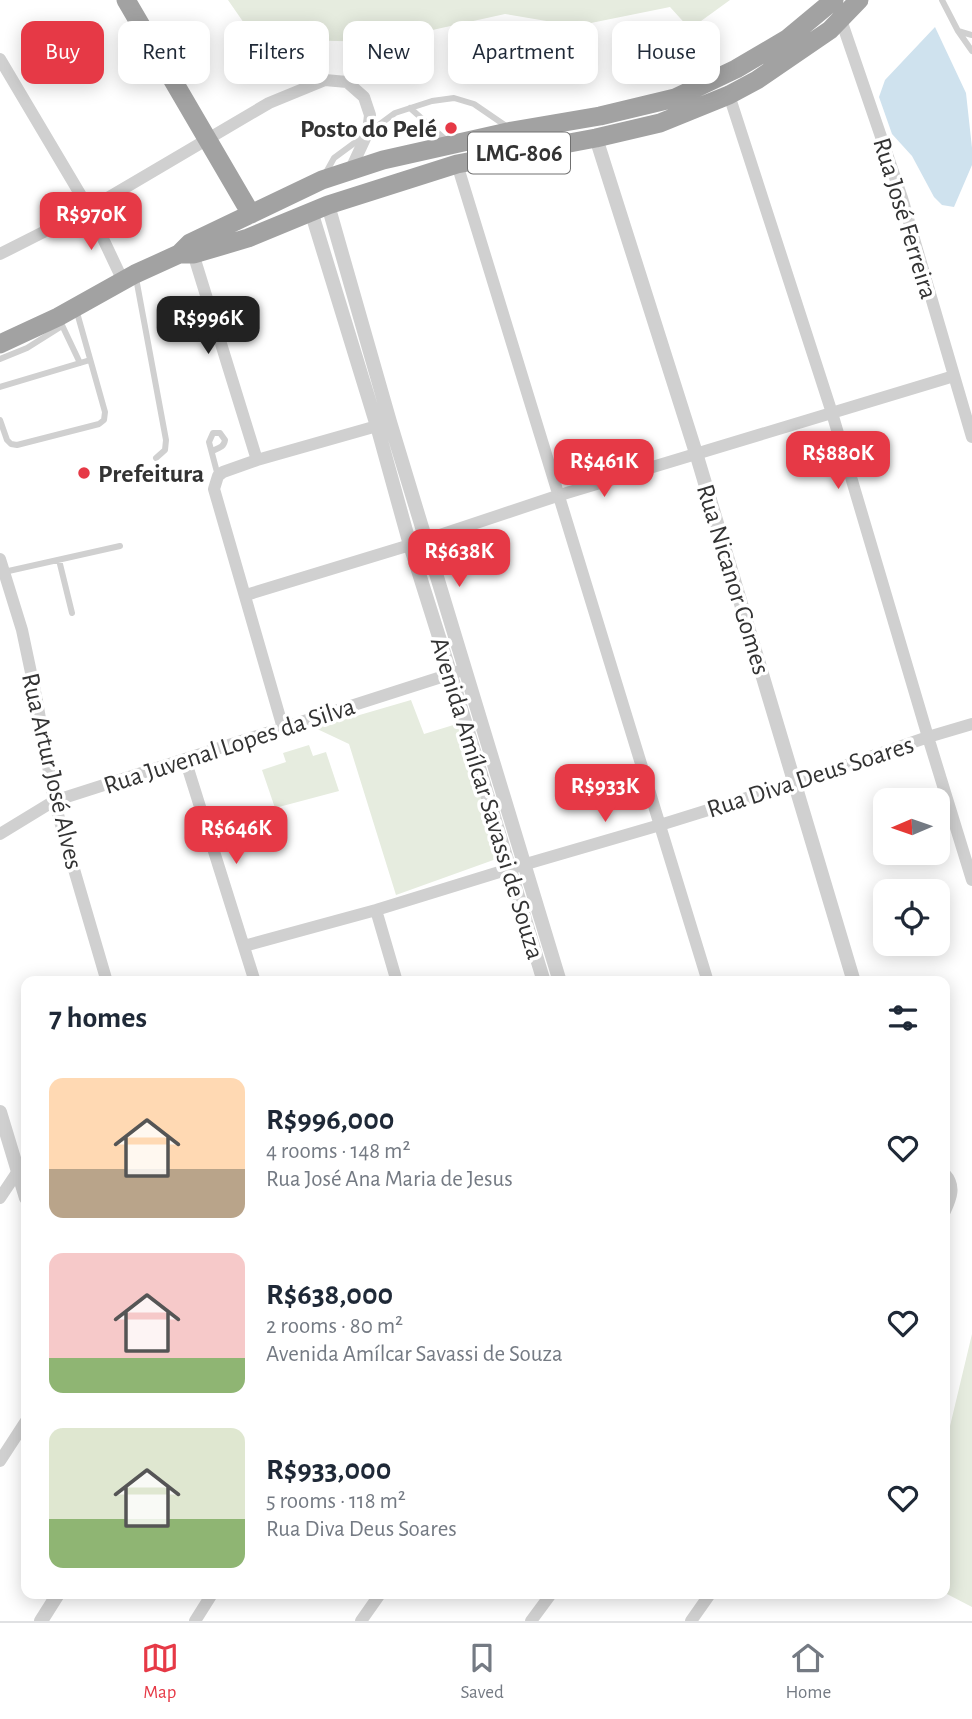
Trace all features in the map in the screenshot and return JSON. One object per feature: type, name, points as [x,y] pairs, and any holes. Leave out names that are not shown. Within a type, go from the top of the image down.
[{"type":"highway","points":[[126,0],[251,214]]},
{"type":"highway","name":"LMG-806","points":[[0,344],[65,317],[129,278],[322,180],[383,160],[450,144],[600,116],[675,98],[736,69],[787,38],[834,0]]},
{"type":"highway","name":"LMG-806","points":[[188,250],[248,238],[319,208],[457,164],[660,123],[729,95],[757,80],[830,30],[859,0]]},
{"type":"street","name":"Rua José Ferreira","points":[[834,0],[902,198],[972,437]]},
{"type":"street","points":[[0,59],[129,278]]},
{"type":"street","points":[[0,254],[89,209],[269,103],[325,80],[347,82],[364,97],[370,115],[368,132],[350,171]]},
{"type":"street","points":[[729,95],[832,413],[972,880]]},
{"type":"street","name":"Rua Nicanor Gomes","points":[[596,138],[696,453],[852,976]]},
{"type":"street","points":[[457,164],[706,976]]},
{"type":"street","name":"Avenida Amílcar Savassi de Souza","points":[[319,208],[383,424],[410,545],[458,672],[524,865],[558,976]]},
{"type":"street","points":[[188,250],[257,460]]},
{"type":"street","points":[[246,595],[410,545],[559,495],[954,376]]},
{"type":"street","points":[[283,728],[214,489],[218,476],[257,460],[383,424]]},
{"type":"street","name":"Avenida Amílcar Savassi de Souza","points":[[383,424],[426,539],[509,869],[542,976]]},
{"type":"street","name":"Rua Artur José Alves","points":[[2,566],[22,630],[54,801],[105,976]]},
{"type":"street","name":"Rua Juvenal Lopes da Silva","points":[[0,834],[54,801],[458,672]]},
{"type":"street","name":"Rua Diva Deus Soares","points":[[244,946],[376,910],[660,825],[972,724]]},
{"type":"street","points":[[185,759],[253,976]]},
{"type":"street","points":[[376,910],[395,976]]},
{"type":"street","points":[[0,1112],[21,1167]]},
{"type":"street","points":[[0,1198],[21,1171]]},
{"type":"street","points":[[950,1182],[950,1200]]},
{"type":"street","points":[[0,1461],[21,1429]]},
{"type":"street","points":[[41,1621],[55,1599]]},
{"type":"street","points":[[195,1621],[209,1599]]},
{"type":"street","points":[[361,1621],[376,1599]]},
{"type":"street","points":[[530,1621],[547,1599]]},
{"type":"street","points":[[691,1621],[706,1599]]},
{"type":"lane","points":[[942,0],[972,51]]},
{"type":"lane","points":[[958,31],[972,35]]},
{"type":"lane","points":[[322,180],[334,158],[368,132],[395,113],[432,101],[454,98],[474,104],[512,131]]},
{"type":"lane","points":[[410,108],[450,144]]},
{"type":"lane","points":[[129,278],[166,440],[165,450],[156,458]]},
{"type":"lane","points":[[0,359],[27,348],[65,317]]},
{"type":"lane","points":[[0,420],[7,440],[10,444],[17,445],[99,424],[104,420],[105,412],[90,360],[65,317]]},
{"type":"lane","points":[[65,317],[80,363]]},
{"type":"lane","points":[[0,387],[90,360]]},
{"type":"lane","points":[[212,451],[218,476]]},
{"type":"lane","points":[[2,566],[59,560],[120,546]]},
{"type":"lane","points":[[59,560],[72,613]]},
{"type":"shaded area","points":[[228,0],[730,0],[701,21],[683,21],[670,7],[598,22],[546,21],[505,14],[473,21],[448,21],[448,27],[434,30],[434,21],[343,21],[343,41],[329,41],[329,21],[243,21]]},
{"type":"shaded area","points":[[411,700],[424,734],[460,723],[499,858],[396,895],[349,744],[315,728]]},
{"type":"shaded area","points":[[309,745],[313,756],[326,752],[339,791],[275,808],[262,770],[286,762],[283,753]]},
{"type":"shaded area","points":[[972,1334],[972,1607],[950,1596],[950,1426]]},
{"type":"water","points":[[935,27],[966,93],[972,148],[972,165],[954,207],[942,205],[934,197],[912,156],[892,134],[879,97],[885,80]]},
{"type":"place","name":"Posto do Pelé","points":[[451,128]]},
{"type":"place","name":"Prefeitura","points":[[84,473]]}]
